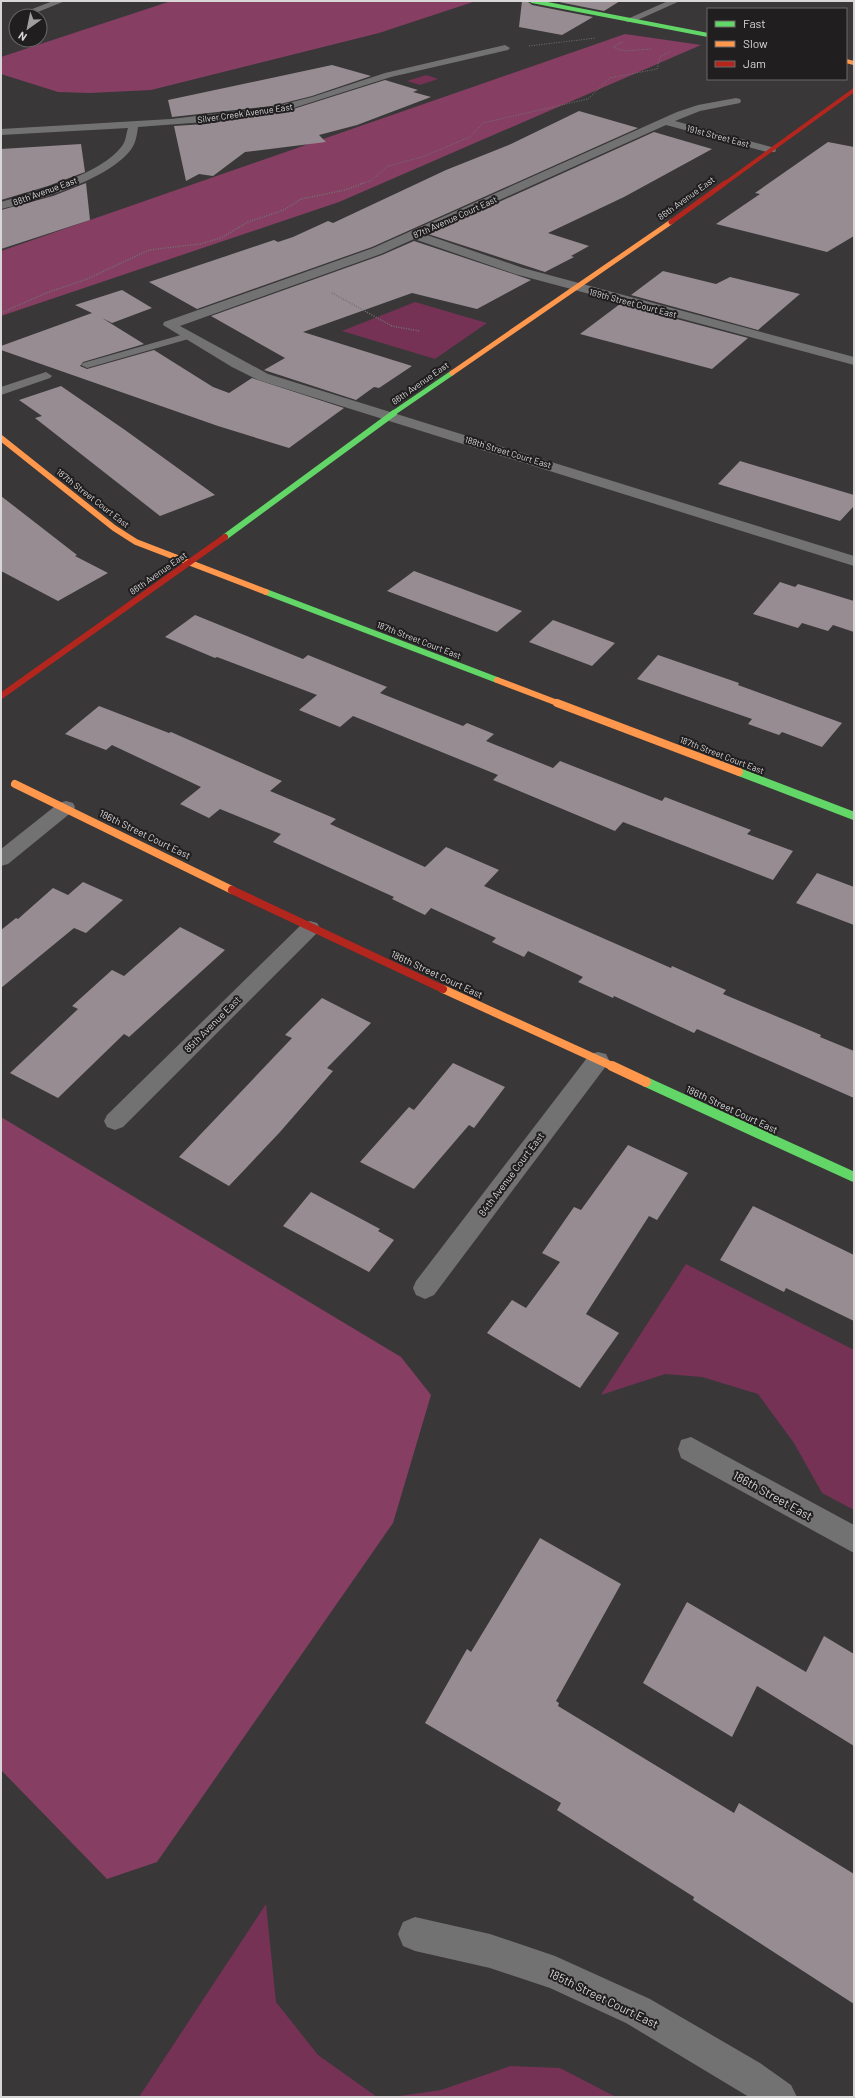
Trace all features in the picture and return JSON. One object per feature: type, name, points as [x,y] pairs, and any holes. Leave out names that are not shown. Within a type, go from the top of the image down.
[{"type":"street","points":[[41,8],[61,1]]},
{"type":"street","points":[[532,1],[707,35]]},
{"type":"street","points":[[630,20],[676,1]]},
{"type":"street","name":"Silver Creek Avenue East","points":[[1,132],[200,120],[291,107],[388,75],[480,56],[506,48]]},
{"type":"street","name":"86th Avenue East","points":[[1,696],[190,563],[390,416],[771,150],[854,90]]},
{"type":"street","name":"87th Avenue Court East","points":[[169,325],[377,251],[698,108],[736,101]]},
{"type":"street","name":"191st Street East","points":[[665,122],[771,150]]},
{"type":"street","name":"88th Avenue East","points":[[1,206],[73,182],[114,160],[128,146],[134,124]]},
{"type":"street","name":"189th Street Court East","points":[[414,235],[480,259],[575,287],[854,361]]},
{"type":"street","name":"188th Street Court East","points":[[169,325],[237,364],[263,377],[854,561]]},
{"type":"street","name":"187th Street Court East","points":[[1,438],[114,528],[136,542],[854,816]]},
{"type":"street","name":"186th Street Court East","points":[[15,784],[66,807],[310,928],[854,1177]]},
{"type":"street","points":[[1,859],[66,807]]},
{"type":"street","name":"85th Avenue East","points":[[115,1121],[310,928]]},
{"type":"street","name":"84th Avenue Court East","points":[[425,1288],[598,1060]]},
{"type":"street","name":"186th Street East","points":[[691,1449],[854,1540]]},
{"type":"street","name":"185th Street Court East","points":[[415,1934],[490,1951],[555,1973],[638,2011],[748,2075],[779,2097]]},
{"type":"lane","points":[[87,365],[188,336]]},
{"type":"lane","points":[[1,391],[46,376]]},
{"type":"path","points":[[652,49],[624,51],[613,47],[620,42],[668,27]]},
{"type":"path","points":[[506,48],[544,45],[596,38]]},
{"type":"path","points":[[1,313],[46,293],[87,279],[149,250],[200,244],[221,238],[248,222],[284,210],[301,198],[345,190],[372,180],[388,166],[422,157],[447,145],[470,138],[484,124],[588,99],[610,78],[657,69],[660,57],[671,50],[665,49]]},
{"type":"path","points":[[301,278],[392,326],[419,331]]},
{"type":"shaded area","points":[[171,1],[476,1],[379,33],[151,90],[90,93],[58,92],[1,74],[1,57],[28,48],[48,48],[48,42]]},
{"type":"shaded area","points":[[625,34],[701,45],[339,202],[1,316],[1,251]]},
{"type":"shaded area","points":[[426,75],[438,79],[420,85],[407,81]]},
{"type":"shaded area","points":[[415,302],[487,323],[435,359],[342,331]]},
{"type":"shaded area","points":[[1,1117],[401,1357],[431,1395],[393,1523],[157,1862],[107,1879],[1,1770]]},
{"type":"shaded area","points":[[686,1264],[854,1350],[854,1510],[822,1493],[794,1443],[758,1394],[702,1377],[665,1374],[601,1395]]},
{"type":"shaded area","points":[[266,1904],[276,2002],[318,2055],[377,2097],[139,2097]]},
{"type":"shaded area","points":[[511,2066],[560,2068],[616,2097],[392,2097],[441,2090]]},
{"type":"building","points":[[522,1],[527,1],[532,5],[593,17],[562,35],[519,27]]},
{"type":"building","points":[[554,1],[620,1],[604,11]]},
{"type":"building","points":[[332,65],[371,76],[312,96],[272,106],[172,117],[168,100]]},
{"type":"building","points":[[385,80],[418,90],[413,92],[431,97],[357,125],[319,135],[326,142],[245,152],[213,176],[199,174],[186,181],[174,126],[205,124],[287,111]]},
{"type":"building","points":[[579,111],[638,128],[372,247],[197,309],[149,282],[274,240],[278,242],[293,237],[328,221],[333,223],[446,170],[511,144]]},
{"type":"building","points":[[654,132],[712,149],[624,197],[548,233],[589,246],[571,256],[574,257],[545,272],[428,234]]},
{"type":"building","points":[[828,142],[854,147],[854,236],[827,252],[716,224],[760,194],[755,193]]},
{"type":"building","points":[[81,144],[85,172],[48,186],[1,200],[1,149]]},
{"type":"building","points":[[86,183],[90,220],[1,249],[1,210],[53,196]]},
{"type":"building","points":[[414,241],[531,280],[477,309],[412,293],[303,332],[412,366],[379,388],[374,387],[356,400],[264,370],[285,358],[211,316],[382,255]]},
{"type":"building","points":[[663,271],[716,284],[730,277],[800,294],[758,330],[631,295]]},
{"type":"building","points":[[122,290],[152,308],[112,323],[102,318],[144,344],[83,362],[80,366],[87,369],[154,350],[213,387],[229,393],[252,378],[344,408],[289,448],[218,426],[1,350],[1,346],[92,313],[75,305]]},
{"type":"building","points":[[620,304],[748,338],[712,369],[580,334]]},
{"type":"building","points":[[61,386],[215,495],[160,516],[35,418],[42,416],[19,400]]},
{"type":"building","points":[[740,461],[854,495],[854,506],[840,521],[718,484]]},
{"type":"building","points":[[1,496],[77,555],[75,556],[108,573],[58,601],[1,571]]},
{"type":"building","points":[[414,571],[522,611],[497,632],[387,591]]},
{"type":"building","points":[[780,582],[795,587],[798,584],[854,601],[854,632],[833,625],[828,631],[802,623],[798,628],[753,614]]},
{"type":"building","points":[[195,615],[303,659],[308,655],[387,687],[380,693],[463,726],[467,723],[494,734],[486,741],[553,768],[560,761],[662,801],[665,797],[751,830],[747,834],[793,851],[773,880],[623,822],[615,831],[493,780],[498,775],[353,716],[340,727],[299,710],[317,695],[217,657],[215,658],[165,637]]},
{"type":"building","points":[[553,620],[615,643],[592,666],[529,642]]},
{"type":"building","points":[[658,655],[739,683],[738,685],[842,723],[822,747],[782,732],[779,735],[748,724],[752,719],[637,679]]},
{"type":"building","points":[[99,706],[169,733],[171,732],[282,781],[270,791],[336,819],[330,824],[425,867],[446,847],[499,870],[484,886],[671,968],[672,966],[726,990],[723,994],[821,1035],[820,1037],[854,1051],[854,1098],[697,1029],[694,1033],[614,996],[613,998],[578,982],[583,977],[528,951],[524,957],[492,942],[496,938],[431,908],[425,915],[392,899],[394,897],[273,842],[281,834],[220,809],[209,818],[180,804],[201,787],[112,745],[106,750],[65,734]]},
{"type":"building","points":[[817,873],[854,887],[854,925],[796,903]]},
{"type":"building","points":[[83,882],[123,900],[86,933],[74,928],[1,988],[1,930],[16,918],[18,919],[53,888],[68,895]]},
{"type":"building","points":[[180,927],[225,950],[129,1037],[124,1034],[58,1098],[10,1073],[78,1009],[72,1006],[112,970],[124,976]]},
{"type":"building","points":[[322,998],[371,1023],[327,1068],[333,1071],[280,1132],[229,1186],[179,1157],[292,1038],[285,1035]]},
{"type":"building","points":[[453,1063],[505,1087],[474,1128],[469,1125],[414,1189],[360,1162],[409,1107],[414,1110]]},
{"type":"building","points":[[628,1145],[688,1173],[657,1220],[649,1216],[586,1314],[619,1333],[580,1388],[487,1333],[512,1300],[526,1308],[560,1262],[542,1253],[574,1207],[581,1210]]},
{"type":"building","points":[[311,1192],[380,1229],[378,1231],[394,1240],[369,1272],[283,1226]]},
{"type":"building","points":[[753,1206],[854,1255],[854,1321],[786,1288],[784,1292],[720,1260]]},
{"type":"building","points":[[540,1538],[621,1584],[556,1701],[559,1703],[558,1706],[734,1813],[739,1803],[854,1874],[854,2004],[693,1900],[694,1897],[557,1810],[561,1803],[425,1723],[467,1649],[471,1652]]},
{"type":"building","points":[[687,1602],[806,1672],[824,1636],[854,1654],[854,1746],[757,1686],[732,1737],[643,1683]]},
{"type":"traffic: fast","points":[[532,1],[707,35]]},
{"type":"traffic: fast","points":[[225,537],[390,416],[452,373]]},
{"type":"traffic: fast","points":[[266,592],[497,680]]},
{"type":"traffic: fast","points":[[739,772],[854,816]]},
{"type":"traffic: fast","points":[[646,1082],[854,1177]]},
{"type":"traffic: slow","points":[[847,61],[854,63]]},
{"type":"traffic: slow","points":[[452,373],[671,222]]},
{"type":"traffic: slow","points":[[1,438],[114,528],[136,542],[266,592]]},
{"type":"traffic: slow","points":[[497,680],[739,772]]},
{"type":"traffic: slow","points":[[15,784],[232,890]]},
{"type":"traffic: slow","points":[[443,989],[646,1082]]},
{"type":"traffic: jam","points":[[671,222],[854,90]]},
{"type":"traffic: jam","points":[[1,696],[225,537]]},
{"type":"traffic: jam","points":[[232,890],[443,989]]}]
